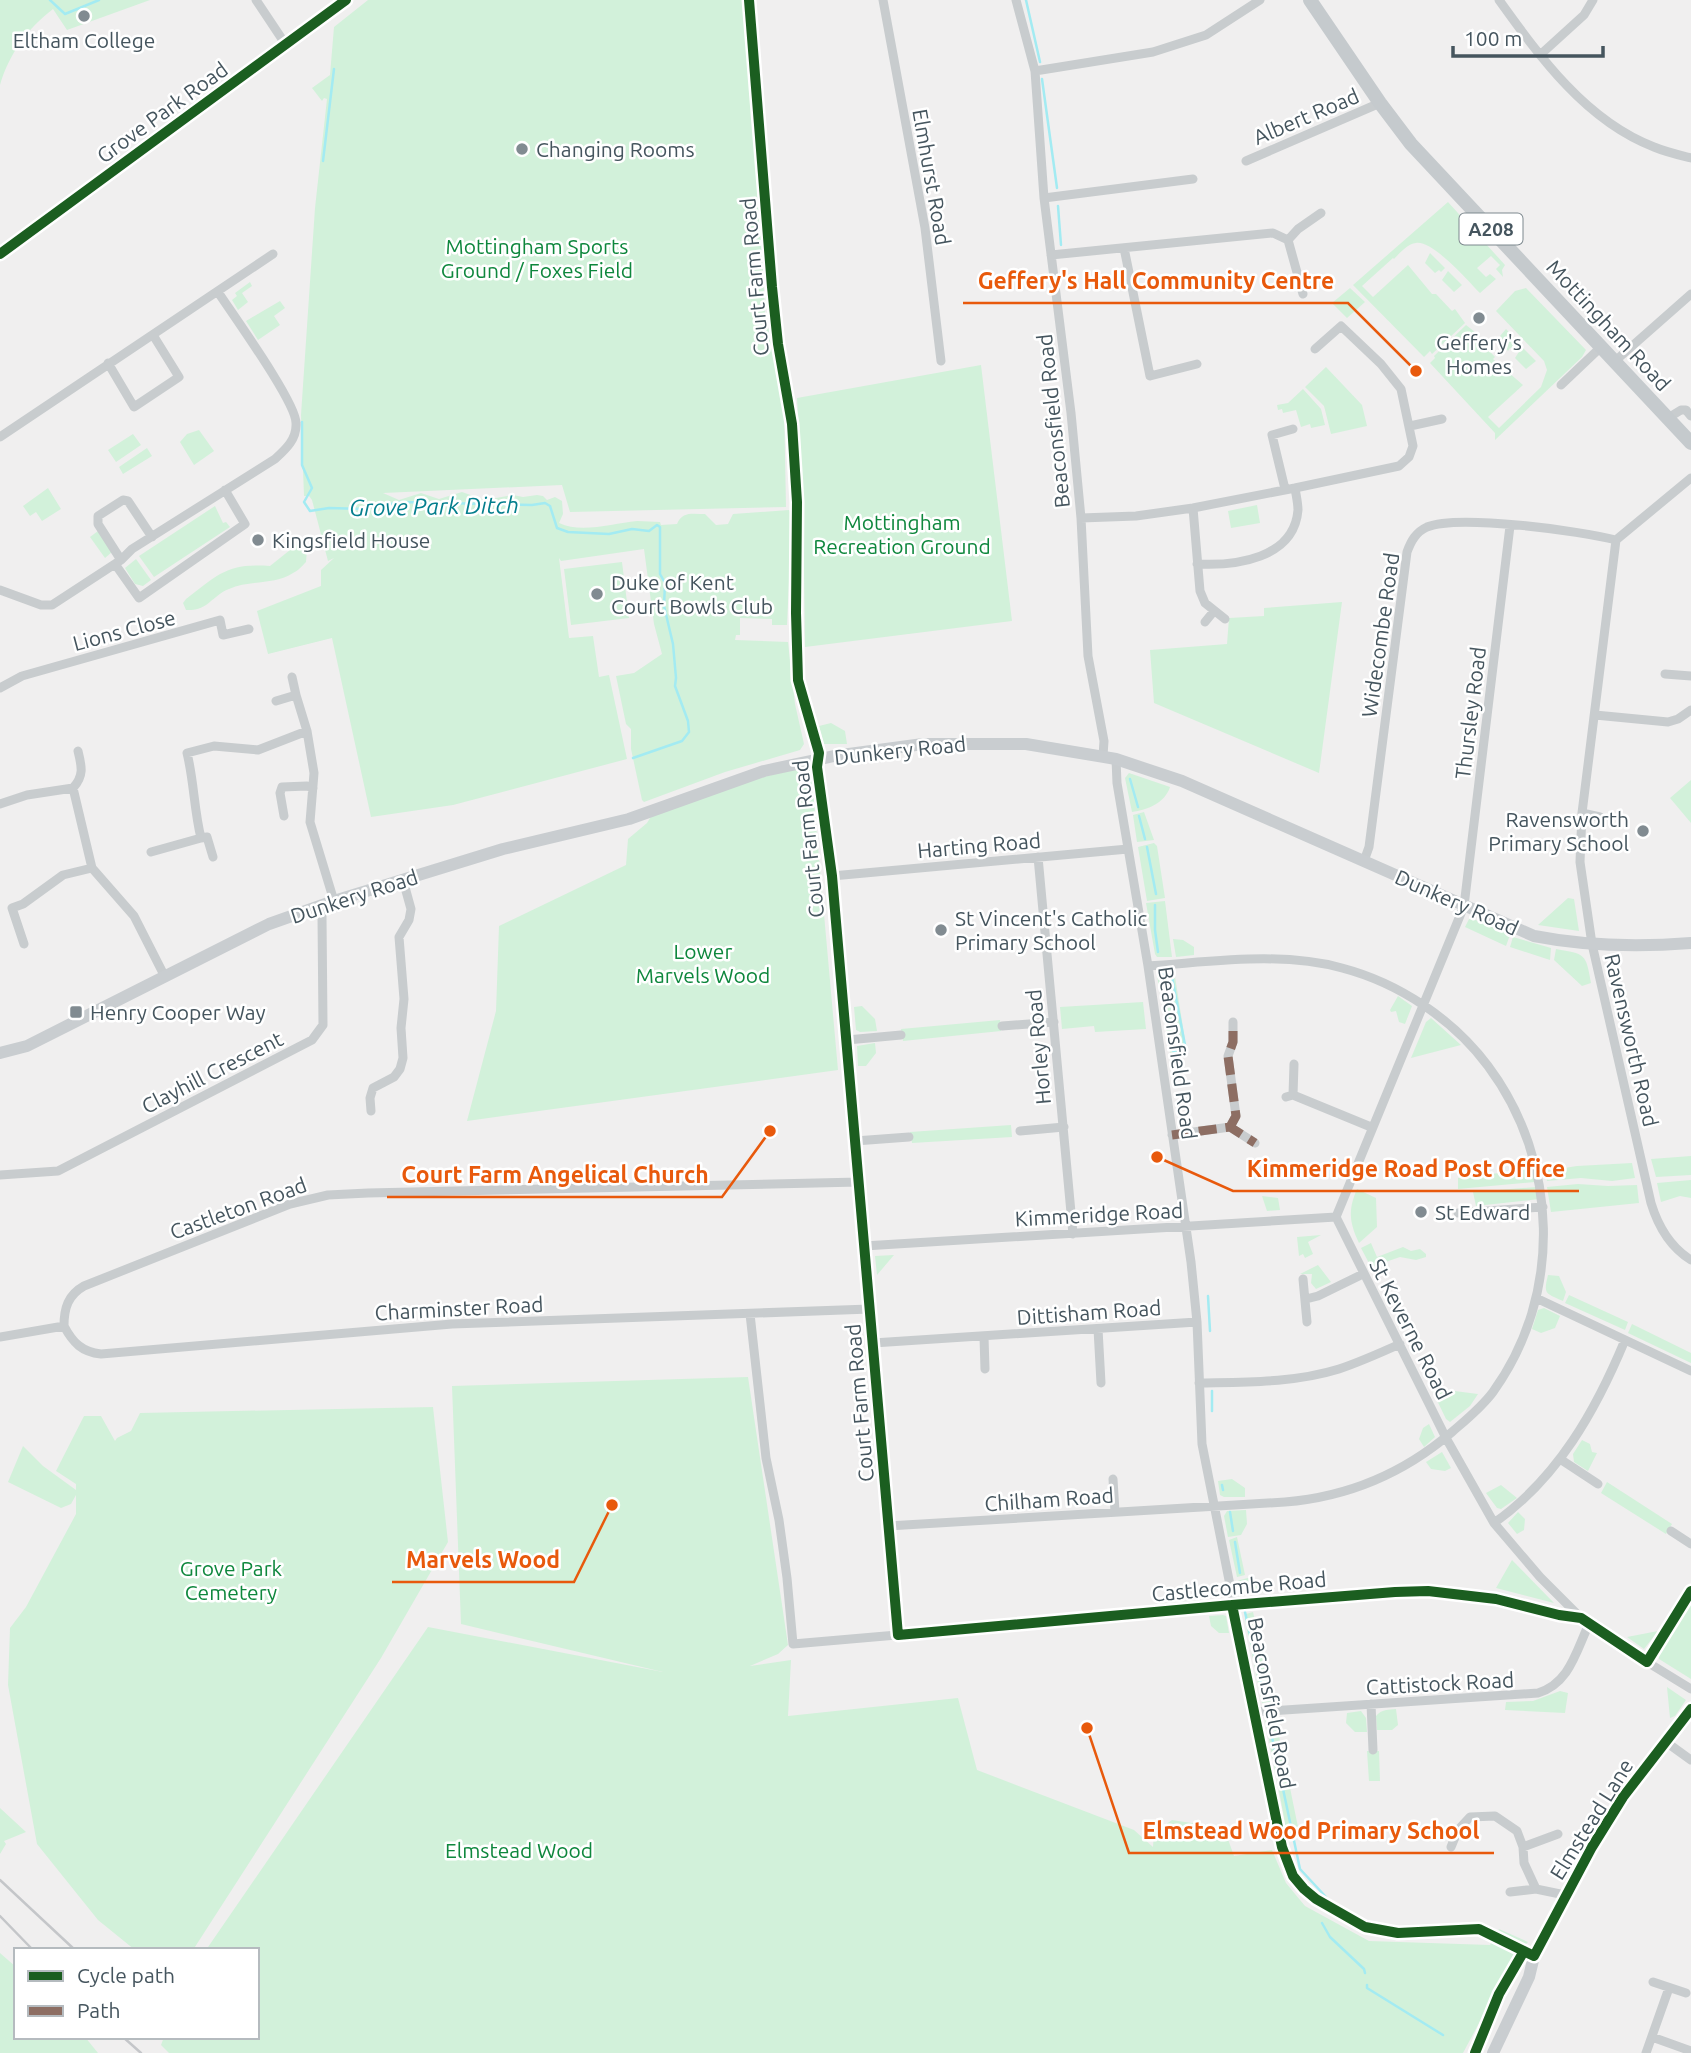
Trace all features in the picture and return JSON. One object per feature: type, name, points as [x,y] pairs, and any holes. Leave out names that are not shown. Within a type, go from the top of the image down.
[{"type":"main road","name":"Mottingham Road","points":[[1310,0],[1411,144],[1691,443]]},
{"type":"street","points":[[256,0],[286,46]]},
{"type":"street","name":"Grove Park Road","points":[[0,254],[346,0]]},
{"type":"street","name":"Court Farm Road","points":[[749,0],[772,287],[778,344],[792,424],[797,502],[798,680],[820,753],[817,767],[832,876],[898,1635]]},
{"type":"street","name":"Elmhurst Road","points":[[883,0],[925,228],[941,361]]},
{"type":"street","name":"Beaconsfield Road","points":[[1016,0],[1035,71],[1044,198],[1072,413],[1081,518],[1085,626],[1092,681],[1104,741],[1117,783],[1148,967],[1186,1227],[1197,1322],[1202,1444],[1282,1847],[1293,1876],[1304,1889],[1316,1899],[1365,1927],[1398,1933],[1479,1929],[1497,1937]]},
{"type":"street","points":[[1035,71],[1153,52],[1206,35],[1261,0]]},
{"type":"street","points":[[1499,0],[1540,55],[1579,98],[1604,120],[1654,147],[1691,158]]},
{"type":"street","points":[[1540,55],[1584,15],[1593,0]]},
{"type":"street","name":"Albert Road","points":[[1246,161],[1380,103]]},
{"type":"street","points":[[1044,198],[1193,179]]},
{"type":"street","points":[[1288,240],[1298,229],[1321,213]]},
{"type":"street","points":[[1051,255],[1273,233],[1288,240],[1303,294]]},
{"type":"street","points":[[1124,248],[1150,376],[1197,364]]},
{"type":"street","points":[[0,437],[273,254]]},
{"type":"street","points":[[0,590],[41,605],[52,605],[118,562],[132,549],[281,453],[291,442],[296,417],[277,382],[218,292]]},
{"type":"street","points":[[1614,362],[1691,294]]},
{"type":"street","points":[[1081,518],[1136,516],[1193,508],[1399,466],[1412,452],[1410,426],[1401,389],[1381,364],[1341,326],[1315,349]]},
{"type":"street","points":[[108,363],[134,407],[179,377],[153,335]]},
{"type":"street","points":[[1561,385],[1601,347]]},
{"type":"street","name":"Mottingham Road","points":[[1668,418],[1681,410],[1686,410],[1691,416]]},
{"type":"street","points":[[1410,426],[1441,419]]},
{"type":"street","points":[[1284,489],[1272,435],[1293,429]]},
{"type":"street","points":[[1616,540],[1691,478]]},
{"type":"street","points":[[1197,564],[1251,560],[1272,552],[1287,537],[1294,525],[1298,510],[1295,488]]},
{"type":"street","points":[[152,537],[128,501],[123,500],[98,516],[98,524],[139,598],[245,524],[225,490]]},
{"type":"street","points":[[1193,508],[1202,597],[1225,620]]},
{"type":"street","name":"Widecombe Road","points":[[1364,860],[1369,847],[1409,547],[1418,533],[1433,525],[1469,523],[1585,532],[1616,540]]},
{"type":"street","name":"Thursley Road","points":[[1464,906],[1510,526]]},
{"type":"street","name":"Ravensworth Road","points":[[1616,540],[1582,813],[1580,862],[1592,944],[1655,1216],[1670,1240],[1691,1260]]},
{"type":"street","points":[[1205,622],[1214,611]]},
{"type":"street","name":"Lions Close","points":[[0,688],[22,677],[220,620],[223,635],[248,629]]},
{"type":"street","points":[[1665,674],[1691,676]]},
{"type":"street","points":[[292,677],[307,731],[314,773],[310,822],[334,901]]},
{"type":"street","points":[[276,701],[296,695]]},
{"type":"street","points":[[1595,715],[1668,722],[1691,710]]},
{"type":"street","points":[[213,857],[207,837],[195,814],[194,781],[187,753],[214,746],[258,750],[307,731]]},
{"type":"street","name":"Dunkery Road","points":[[0,1053],[27,1046],[269,924],[334,901],[503,849],[629,819],[733,781],[818,759],[892,747],[966,742],[1035,744],[1110,757],[1182,781],[1534,936],[1592,944],[1691,943]]},
{"type":"street","points":[[0,804],[27,795],[73,788],[80,780],[82,768],[78,751]]},
{"type":"street","points":[[284,816],[280,793],[282,787],[313,788]]},
{"type":"street","points":[[73,788],[92,868],[134,916],[164,975]]},
{"type":"street","points":[[1582,813],[1600,817]]},
{"type":"street","points":[[151,852],[207,837]]},
{"type":"street","name":"Harting Road","points":[[832,876],[1128,849]]},
{"type":"street","name":"Horley Road","points":[[1038,857],[1073,1234]]},
{"type":"street","points":[[24,944],[12,908],[23,904],[63,875],[92,868]]},
{"type":"street","points":[[371,1111],[370,1098],[373,1088],[394,1077],[404,1058],[401,1028],[403,986],[399,944],[411,909],[402,880]]},
{"type":"street","points":[[1336,1217],[1464,906]]},
{"type":"street","name":"Clayhill Crescent","points":[[0,1175],[58,1171],[312,1040],[323,1024],[322,916],[319,907]]},
{"type":"street","name":"Chilham Road","points":[[888,1526],[1303,1501],[1338,1494],[1396,1471],[1446,1438],[1474,1415],[1493,1392],[1512,1360],[1536,1298],[1542,1268],[1543,1207],[1532,1149],[1499,1080],[1478,1052],[1422,1004],[1370,977],[1341,967],[1309,961],[1275,959],[1148,967]]},
{"type":"street","points":[[1002,1026],[1054,1022]]},
{"type":"street","points":[[1230,1127],[1236,1116],[1228,1056],[1234,1042],[1233,1022]]},
{"type":"street","points":[[847,1040],[901,1035]]},
{"type":"street","points":[[1294,1064],[1290,1096],[1371,1127]]},
{"type":"street","points":[[1020,1131],[1064,1127]]},
{"type":"street","points":[[1172,1135],[1230,1127],[1255,1143]]},
{"type":"street","points":[[855,1141],[909,1137]]},
{"type":"street","name":"Castleton Road","points":[[64,1326],[66,1304],[74,1293],[85,1286],[290,1204],[316,1197],[368,1193],[859,1182]]},
{"type":"street","points":[[1458,1213],[1543,1207]]},
{"type":"street","name":"Kimmeridge Road","points":[[864,1246],[1336,1217]]},
{"type":"street","name":"St Keverne Road","points":[[1336,1217],[1446,1438],[1494,1523],[1540,1577],[1585,1621],[1691,1689]]},
{"type":"street","points":[[1306,1299],[1363,1274]]},
{"type":"street","points":[[1303,1279],[1307,1322]]},
{"type":"street","points":[[1536,1298],[1691,1371]]},
{"type":"street","name":"Charminster Road","points":[[64,1326],[78,1346],[85,1351],[101,1354],[452,1324],[870,1310]]},
{"type":"street","name":"Castlecombe Road","points":[[750,1314],[766,1458],[788,1578],[793,1644],[1233,1605],[1429,1591],[1496,1599],[1585,1621]]},
{"type":"street","name":"Dittisham Road","points":[[873,1343],[1197,1322]]},
{"type":"street","points":[[0,1337],[64,1326]]},
{"type":"street","points":[[1098,1329],[1101,1383]]},
{"type":"street","points":[[984,1337],[985,1369]]},
{"type":"street","points":[[1494,1523],[1516,1505],[1576,1438],[1596,1406],[1625,1340]]},
{"type":"street","points":[[1199,1383],[1304,1377],[1338,1370],[1400,1344]]},
{"type":"street","points":[[1560,1459],[1598,1483]]},
{"type":"street","points":[[1113,1479],[1115,1512]]},
{"type":"street","points":[[1671,1531],[1691,1544]]},
{"type":"street","points":[[1647,1662],[1691,1591]]},
{"type":"street","name":"Cattistock Road","points":[[1254,1712],[1543,1692],[1565,1676],[1585,1621]]},
{"type":"street","points":[[1371,1704],[1373,1750]]},
{"type":"street","name":"Elmstead Lane","points":[[1493,2053],[1529,1977],[1534,1956],[1565,1895],[1623,1797],[1691,1709]]},
{"type":"street","points":[[1665,1742],[1691,1760]]},
{"type":"street","points":[[1451,1847],[1458,1830],[1470,1817],[1495,1816],[1517,1830],[1523,1847],[1524,1863],[1536,1889]]},
{"type":"street","points":[[1523,1847],[1558,1834]]},
{"type":"street","points":[[1510,1892],[1536,1889],[1565,1895]]},
{"type":"street","points":[[1653,1982],[1686,1993]]},
{"type":"street","points":[[1646,2053],[1670,1988]]},
{"type":"street","points":[[1652,2037],[1691,2051]]},
{"type":"green space","points":[[0,0],[150,0],[67,30],[53,9],[20,42],[0,85]]},
{"type":"green space","name":"Mottingham Sports Ground / Foxes Field","points":[[368,0],[742,0],[762,218],[765,313],[784,402],[786,507],[570,512],[562,485],[383,493],[399,500],[421,493],[439,499],[462,492],[485,500],[513,495],[537,495],[547,500],[555,497],[562,501],[563,514],[559,523],[578,528],[637,521],[660,522],[661,525],[677,524],[685,515],[692,514],[705,514],[716,525],[728,524],[733,514],[789,510],[792,516],[787,625],[772,625],[772,619],[740,618],[740,635],[736,635],[735,640],[788,642],[795,704],[804,744],[800,750],[725,772],[644,802],[642,800],[631,749],[631,729],[626,724],[616,676],[634,673],[662,654],[654,624],[644,549],[561,561],[559,558],[569,638],[593,636],[599,677],[609,675],[627,759],[453,805],[371,817],[332,638],[268,654],[257,611],[321,586],[321,570],[334,558],[328,561],[312,500],[309,496],[304,496],[301,415],[315,208],[327,99],[322,101],[312,88],[330,75],[334,27]]},
{"type":"green space","points":[[1448,202],[1505,265],[1502,270],[1503,277],[1496,269],[1500,265],[1491,256],[1477,268],[1486,277],[1490,274],[1496,279],[1480,293],[1441,254],[1416,243],[1404,249],[1362,286],[1373,297],[1408,265],[1432,294],[1436,294],[1452,311],[1455,309],[1465,323],[1432,354],[1430,351],[1424,357],[1353,285]]},
{"type":"green space","points":[[1430,253],[1445,268],[1441,272],[1439,270],[1435,273],[1425,263]]},
{"type":"green space","points":[[1448,271],[1462,285],[1454,292],[1442,280]]},
{"type":"green space","points":[[250,282],[252,286],[242,293],[248,302],[238,310],[232,300],[237,296],[235,293]]},
{"type":"green space","points":[[1350,288],[1365,302],[1347,318],[1332,303]]},
{"type":"green space","points":[[1526,288],[1586,350],[1582,357],[1495,440],[1495,433],[1430,363],[1466,325],[1480,336],[1478,339],[1495,357],[1493,359],[1523,385],[1488,417],[1499,428],[1541,387],[1547,370],[1544,361],[1496,311],[1515,291]]},
{"type":"green space","points":[[280,301],[285,308],[274,316],[280,325],[258,340],[246,321]]},
{"type":"green space","points":[[1506,329],[1520,344],[1508,351],[1498,338],[1505,342],[1500,336]]},
{"type":"green space","points":[[1522,347],[1536,361],[1526,369],[1515,358]]},
{"type":"green space","name":"Mottingham Recreation Ground","points":[[981,365],[1012,621],[805,647],[803,501],[797,398]]},
{"type":"green space","points":[[1326,367],[1362,405],[1367,426],[1331,434],[1324,406],[1305,387]]},
{"type":"green space","points":[[1303,389],[1321,409],[1325,425],[1311,428],[1310,424],[1301,427],[1296,410],[1283,413],[1282,409],[1278,410],[1277,405],[1288,403]]},
{"type":"green space","points":[[199,430],[214,451],[194,465],[180,442],[187,434]]},
{"type":"green space","points":[[133,434],[141,445],[116,462],[108,450]]},
{"type":"green space","points":[[147,448],[152,456],[123,474],[119,467]]},
{"type":"green space","points":[[48,488],[61,509],[42,521],[36,512],[30,516],[23,506]]},
{"type":"green space","points":[[1257,505],[1260,523],[1231,528],[1228,511]]},
{"type":"green space","points":[[215,506],[223,523],[226,522],[230,527],[154,577],[139,556]]},
{"type":"green space","points":[[98,531],[112,552],[105,558],[90,537]]},
{"type":"green space","points":[[300,542],[307,550],[306,562],[295,572],[278,579],[237,586],[223,592],[205,606],[186,610],[183,603],[186,599],[224,572],[243,566],[270,566]]},
{"type":"green space","points":[[136,559],[151,580],[143,586],[135,584],[125,568]]},
{"type":"green space","name":"Duke of Kent Court Bowls Club","points":[[622,562],[629,618],[571,625],[564,569]]},
{"type":"green space","points":[[1342,602],[1319,773],[1154,703],[1150,650],[1227,644],[1229,618],[1264,616],[1264,608]]},
{"type":"green space","points":[[831,723],[845,731],[847,744],[824,744],[819,726]]},
{"type":"green space","name":"Lower Marvels Wood","points":[[804,767],[811,769],[838,1070],[467,1121],[496,1011],[499,926],[626,865],[628,839],[647,823],[653,813],[723,787]]},
{"type":"green space","points":[[1129,773],[1170,787],[1168,793],[1155,805],[1132,812],[1125,778]]},
{"type":"green space","points":[[1691,780],[1691,823],[1670,798]]},
{"type":"green space","points":[[1144,812],[1154,840],[1137,842],[1133,815]]},
{"type":"green space","points":[[1154,843],[1157,846],[1165,898],[1147,901],[1138,847]]},
{"type":"green space","points":[[1568,898],[1574,899],[1579,931],[1538,925]]},
{"type":"green space","points":[[1165,901],[1172,957],[1157,957],[1146,903]]},
{"type":"green space","points":[[1471,918],[1510,935],[1506,946],[1465,927]]},
{"type":"green space","points":[[1513,937],[1551,948],[1550,960],[1510,947]]},
{"type":"green space","points":[[1173,939],[1183,940],[1194,947],[1194,955],[1176,957]]},
{"type":"green space","points":[[1556,949],[1573,952],[1582,957],[1588,966],[1591,983],[1582,986],[1554,960]]},
{"type":"green space","points":[[1174,970],[1186,1047],[1185,1050],[1170,1053],[1157,975],[1159,972]]},
{"type":"green space","points":[[1398,996],[1412,1006],[1405,1024],[1399,1022],[1396,1011],[1390,1010]]},
{"type":"green space","points":[[1143,1002],[1146,1029],[1095,1032],[1094,1026],[1062,1029],[1060,1007]]},
{"type":"green space","points":[[862,1006],[875,1019],[877,1031],[856,1030],[854,1007]]},
{"type":"green space","points":[[1431,1018],[1461,1045],[1411,1058],[1426,1022]]},
{"type":"green space","points":[[1000,1020],[1001,1031],[903,1041],[901,1029]]},
{"type":"green space","points":[[875,1043],[876,1053],[866,1066],[858,1066],[857,1046]]},
{"type":"green space","points":[[1011,1125],[1012,1137],[912,1143],[910,1132]]},
{"type":"green space","points":[[1691,1156],[1691,1175],[1656,1177],[1651,1159]]},
{"type":"green space","points":[[1632,1163],[1635,1178],[1612,1181],[1581,1178],[1547,1181],[1545,1171],[1577,1166]]},
{"type":"green space","points":[[1532,1169],[1535,1182],[1458,1189],[1458,1178]]},
{"type":"green space","points":[[1691,1180],[1691,1198],[1680,1196],[1661,1202],[1657,1183]]},
{"type":"green space","points":[[1578,1184],[1637,1185],[1639,1203],[1551,1212],[1547,1187]]},
{"type":"green space","points":[[1537,1187],[1539,1199],[1476,1206],[1473,1192]]},
{"type":"green space","points":[[1357,1189],[1376,1198],[1377,1227],[1359,1243],[1351,1216]]},
{"type":"green space","points":[[1262,1196],[1278,1198],[1280,1210],[1267,1211]]},
{"type":"green space","points":[[1321,1235],[1308,1242],[1313,1254],[1305,1258],[1303,1254],[1299,1256],[1297,1237]]},
{"type":"green space","points":[[1371,1243],[1377,1257],[1403,1247],[1411,1251],[1420,1249],[1426,1257],[1416,1260],[1400,1257],[1371,1267],[1361,1248]]},
{"type":"green space","points":[[894,1255],[877,1275],[875,1256]]},
{"type":"green space","points":[[1318,1265],[1331,1282],[1316,1289],[1311,1283],[1312,1274],[1300,1274]]},
{"type":"green space","points":[[1548,1275],[1559,1276],[1566,1292],[1563,1301],[1547,1292]]},
{"type":"green space","points":[[1569,1295],[1628,1322],[1625,1330],[1565,1303]]},
{"type":"green space","points":[[1544,1308],[1560,1316],[1555,1328],[1541,1333],[1532,1329],[1538,1310]]},
{"type":"green space","points":[[1632,1324],[1691,1353],[1691,1363],[1628,1333]]},
{"type":"green space","name":"Elmstead Wood","points":[[748,1377],[788,1645],[778,1654],[750,1666],[791,1660],[788,1716],[958,1698],[977,1770],[1134,1830],[1153,1847],[1154,1833],[1172,1820],[1224,1828],[1234,1856],[1272,1850],[1286,1883],[1305,1906],[1369,1941],[1490,1945],[1499,1929],[1528,1942],[1516,1954],[1463,2053],[169,2053],[161,2045],[163,2039],[259,2039],[259,1948],[207,1948],[428,1627],[663,1672],[461,1624],[452,1386]]},
{"type":"green space","points":[[1431,1388],[1478,1394],[1470,1406],[1450,1422]]},
{"type":"green space","name":"Grove Park Cemetery","points":[[433,1407],[448,1542],[381,1658],[194,1948],[133,1948],[98,1920],[37,1844],[8,1685],[10,1628],[26,1607],[76,1514],[76,1495],[71,1504],[61,1508],[8,1482],[23,1446],[43,1466],[76,1490],[76,1484],[56,1471],[84,1416],[101,1416],[115,1441],[131,1431],[140,1413]]},
{"type":"green space","points":[[1429,1424],[1435,1437],[1424,1447],[1419,1439],[1423,1428]]},
{"type":"green space","points":[[1582,1440],[1590,1444],[1592,1452],[1597,1453],[1588,1471],[1574,1462],[1573,1454]]},
{"type":"green space","points":[[1442,1452],[1451,1468],[1445,1471],[1431,1469],[1426,1462]]},
{"type":"green space","points":[[1232,1479],[1245,1488],[1245,1497],[1220,1495],[1218,1481]]},
{"type":"green space","points":[[1607,1482],[1672,1524],[1666,1534],[1601,1493]]},
{"type":"green space","points":[[1501,1485],[1517,1498],[1501,1509],[1497,1508],[1486,1493]]},
{"type":"green space","points":[[1246,1510],[1247,1524],[1241,1535],[1228,1537],[1224,1516],[1227,1511]]},
{"type":"green space","points":[[1518,1512],[1525,1519],[1524,1530],[1517,1534],[1508,1523]]},
{"type":"green space","points":[[1237,1537],[1245,1575],[1237,1577],[1229,1540]]},
{"type":"green space","points":[[1512,1560],[1554,1603],[1496,1588]]},
{"type":"green space","points":[[1251,1577],[1266,1586],[1267,1592],[1240,1593],[1237,1581]]},
{"type":"green space","points":[[1691,1601],[1691,1679],[1659,1659],[1658,1649]]},
{"type":"green space","points":[[1253,1612],[1274,1701],[1262,1703],[1245,1620],[1246,1614]]},
{"type":"green space","points":[[1209,1616],[1226,1616],[1229,1633],[1219,1633],[1211,1626]]},
{"type":"green space","points":[[1658,1631],[1644,1649],[1627,1637]]},
{"type":"green space","points":[[1667,1687],[1686,1700],[1675,1716],[1670,1718]]},
{"type":"green space","points":[[1560,1691],[1568,1693],[1565,1713],[1505,1710],[1506,1702],[1533,1701]]},
{"type":"green space","points":[[1396,1709],[1398,1725],[1392,1730],[1377,1730],[1376,1716],[1383,1711]]},
{"type":"green space","points":[[1361,1711],[1366,1718],[1367,1732],[1355,1732],[1346,1723],[1347,1713]]},
{"type":"green space","points":[[1266,1716],[1275,1716],[1287,1775],[1276,1776]]},
{"type":"green space","points":[[1367,1751],[1379,1751],[1380,1781],[1369,1781]]},
{"type":"green space","points":[[1288,1778],[1299,1832],[1287,1834],[1277,1780]]},
{"type":"green space","points":[[0,1808],[26,1832],[4,1841],[6,1844],[0,1854]]},
{"type":"green space","points":[[0,1953],[14,1965],[14,2039],[87,2039],[98,2053],[0,2053]]},
{"type":"waterway","name":"Grove Park Ditch","points":[[50,0],[65,14],[99,0]]},
{"type":"waterway","points":[[1026,0],[1040,62]]},
{"type":"waterway","name":"Grove Park Ditch","points":[[323,161],[334,69]]},
{"type":"waterway","points":[[1042,79],[1057,188]]},
{"type":"waterway","points":[[1058,206],[1061,245]]},
{"type":"waterway","name":"Grove Park Ditch","points":[[302,422],[302,465],[312,488],[304,502],[310,511],[329,508],[364,509],[401,502],[545,503],[550,506],[557,528],[568,532],[609,534],[632,529],[649,531],[657,525],[660,527],[660,574],[665,583],[664,606],[673,644],[675,686],[688,721],[689,732],[682,741],[633,758]]},
{"type":"waterway","points":[[1130,779],[1138,807]]},
{"type":"waterway","points":[[1139,816],[1145,839]]},
{"type":"waterway","points":[[1147,847],[1156,894]]},
{"type":"waterway","points":[[1155,905],[1158,952]]},
{"type":"waterway","points":[[1161,973],[1172,977],[1185,1045],[1182,1049],[1173,1051]]},
{"type":"waterway","points":[[1208,1296],[1210,1331]]},
{"type":"waterway","points":[[1212,1391],[1212,1411]]},
{"type":"waterway","points":[[1222,1485],[1223,1490]]},
{"type":"waterway","points":[[1230,1512],[1233,1531]]},
{"type":"waterway","points":[[1235,1542],[1240,1573]]},
{"type":"waterway","points":[[1245,1612],[1263,1692]]},
{"type":"waterway","points":[[1269,1723],[1300,1869],[1326,1897]]},
{"type":"waterway","points":[[1322,1923],[1330,1937],[1365,1973]]},
{"type":"waterway","points":[[1367,1985],[1367,1988],[1443,2035]]},
{"type":"railway","points":[[0,1880],[73,1948]]},
{"type":"railway","points":[[0,1916],[31,1948]]},
{"type":"railway","points":[[125,2039],[141,2053]]},
{"type":"marked path","points":[[1230,1127],[1236,1116],[1228,1056],[1233,1042],[1233,1022]]},
{"type":"marked path","points":[[1172,1135],[1230,1127],[1255,1143]]},
{"type":"cycle path","points":[[0,254],[346,0]]},
{"type":"cycle path","points":[[749,0],[772,287],[778,344],[792,424],[797,502],[798,680],[819,753],[817,767],[832,876],[898,1635],[1232,1605],[1428,1591],[1496,1599],[1581,1618],[1647,1662],[1691,1591]]},
{"type":"cycle path","points":[[1232,1605],[1282,1847],[1293,1876],[1316,1899],[1365,1927],[1398,1933],[1479,1929],[1534,1956],[1592,1847],[1623,1797],[1691,1709]]},
{"type":"cycle path","points":[[1475,2053],[1499,1994],[1524,1951]]},
{"type":"place","name":"Eltham College","points":[[84,16]]},
{"type":"place","name":"Changing Rooms","points":[[522,149]]},
{"type":"place","name":"Geffery's Homes","points":[[1479,318]]},
{"type":"place","name":"Geffery's Hall Community Centre","points":[[1416,371]]},
{"type":"place","name":"Kingsfield House","points":[[258,540]]},
{"type":"place","name":"Duke of Kent Court Bowls Club","points":[[597,594]]},
{"type":"place","name":"Ravensworth Primary School","points":[[1643,831]]},
{"type":"place","name":"St Vincent's Catholic Primary School","points":[[941,930]]},
{"type":"place","name":"Henry Cooper Way","points":[[76,1012]]},
{"type":"place","name":"Court Farm Angelical Church","points":[[770,1131]]},
{"type":"place","name":"Kimmeridge Road Post Office","points":[[1157,1157]]},
{"type":"place","name":"St Edward","points":[[1421,1212]]},
{"type":"place","name":"Marvels Wood","points":[[612,1505]]},
{"type":"place","name":"Elmstead Wood Primary School","points":[[1087,1728]]}]
